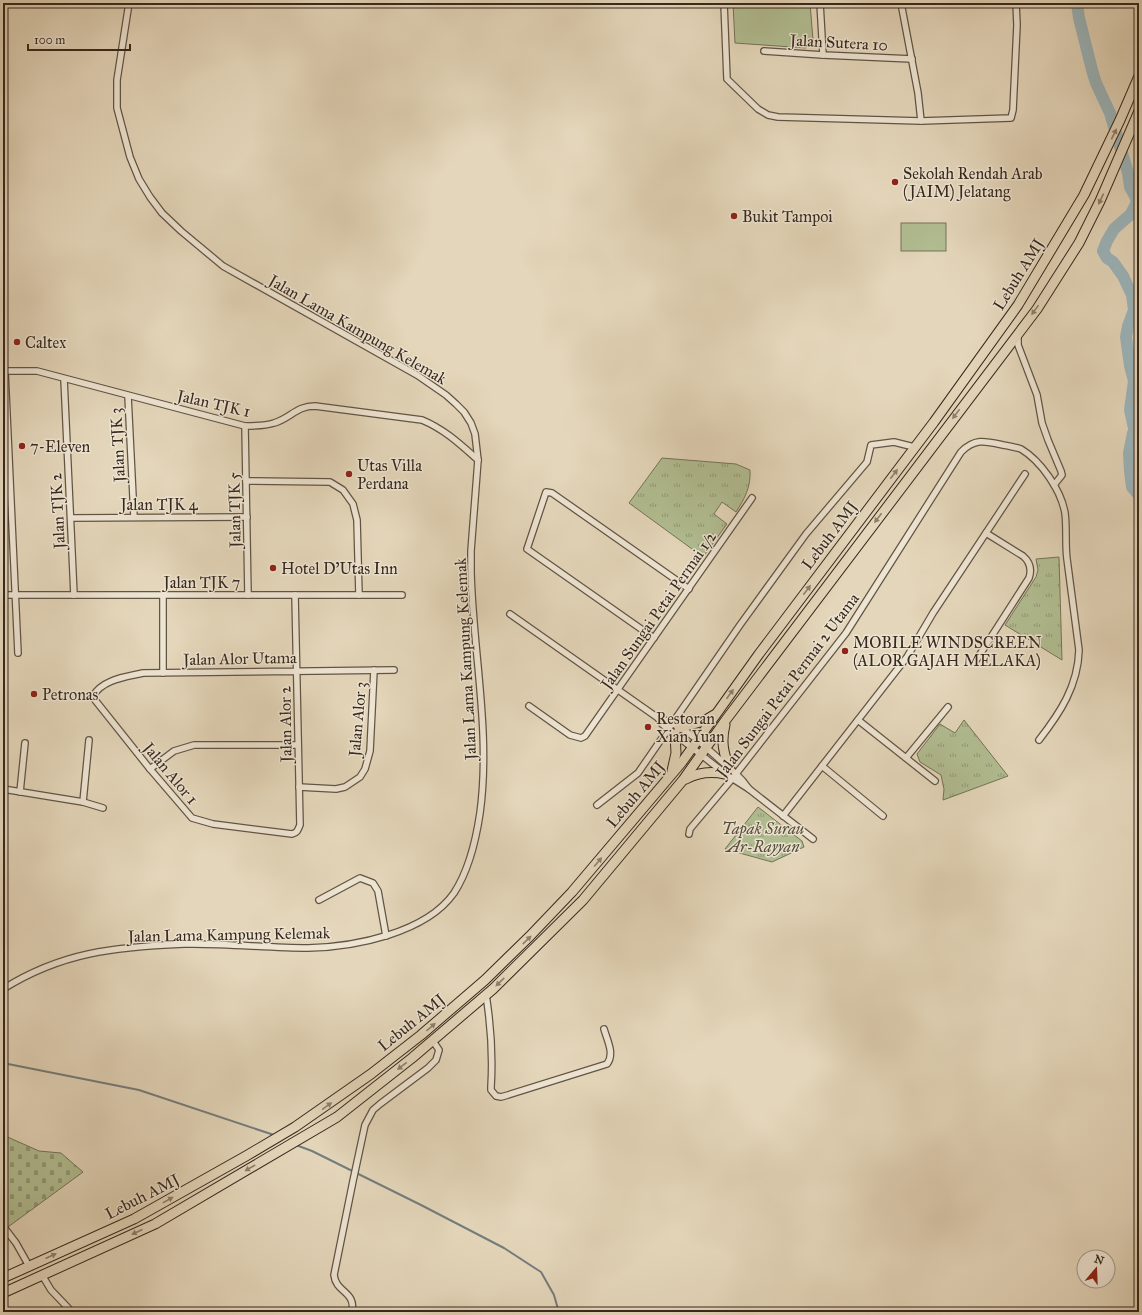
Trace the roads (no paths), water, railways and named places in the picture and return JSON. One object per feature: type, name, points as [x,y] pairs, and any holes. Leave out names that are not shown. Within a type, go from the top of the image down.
[{"type":"highway","name":"Lebuh AMJ","points":[[3,1278],[134,1219],[273,1140],[321,1110],[421,1035],[485,980],[572,892],[671,775],[695,744],[715,715],[934,422],[1018,305],[1084,195],[1120,120],[1139,76]]},
{"type":"highway","name":"Lebuh AMJ","points":[[3,1292],[155,1224],[338,1117],[433,1041],[486,995],[582,900],[684,780],[705,752],[725,721],[1037,308],[1079,243],[1117,163],[1139,111]]},
{"type":"highway","points":[[671,775],[676,753],[674,729],[704,721],[715,715]]},
{"type":"highway","points":[[684,780],[693,775],[704,772],[731,774],[724,756],[722,735],[725,721]]},
{"type":"street","name":"Jalan Lama Kampung Kelemak","points":[[3,989],[33,972],[55,963],[78,956],[111,950],[186,944],[310,948],[363,941],[386,936],[423,921],[436,912],[450,898],[466,869],[478,826],[484,767],[482,717],[471,594],[471,551],[478,460],[475,434],[471,423],[464,412],[446,395],[410,372],[223,266],[162,213],[150,197],[130,157],[117,108],[116,80],[129,3]]},
{"type":"street","points":[[724,3],[727,79],[758,109],[768,115],[778,117],[921,121],[1011,118],[1013,110],[1017,25],[1016,3]]},
{"type":"street","points":[[820,3],[823,55]]},
{"type":"street","points":[[901,3],[918,93],[921,121]]},
{"type":"street","name":"Jalan Sutera 10","points":[[764,51],[912,59]]},
{"type":"street","points":[[1018,333],[1018,345],[1037,395],[1042,423],[1062,476],[1054,484],[1061,499],[1065,513],[1066,548],[1078,650],[1078,661],[1073,684],[1062,710],[1039,740]]},
{"type":"street","name":"Jalan TJK 1","points":[[4,371],[37,371],[245,426],[274,423],[300,408],[307,406],[422,420],[435,425],[457,441],[478,460]]},
{"type":"street","points":[[4,371],[18,653]]},
{"type":"street","name":"Jalan TJK 2","points":[[64,379],[74,595]]},
{"type":"street","name":"Jalan TJK 3","points":[[128,396],[134,518]]},
{"type":"street","name":"Jalan TJK 5","points":[[245,426],[248,595]]},
{"type":"street","name":"Jalan Sungai Petai Permai 2 Utama","points":[[690,834],[690,829],[731,774],[846,633],[961,452],[966,447],[980,441],[1019,448],[1043,469],[1054,484]]},
{"type":"street","points":[[597,805],[638,773],[674,729],[740,625],[806,534],[867,462],[871,445],[894,442],[914,447]]},
{"type":"street","points":[[783,816],[907,657],[933,613],[1025,474]]},
{"type":"street","points":[[3,481],[10,481]]},
{"type":"street","points":[[246,481],[330,482],[343,490],[353,504],[357,520],[359,595]]},
{"type":"street","points":[[654,638],[527,549],[546,492],[552,493],[689,589]]},
{"type":"street","name":"Jalan Sungai Petai Permai 1/2","points":[[529,706],[570,735],[581,738],[585,736],[752,498]]},
{"type":"street","name":"Jalan TJK 4","points":[[70,518],[247,517]]},
{"type":"street","points":[[977,659],[1029,578],[1031,571],[1028,560],[986,532]]},
{"type":"street","name":"Jalan TJK 7","points":[[3,595],[402,595]]},
{"type":"street","points":[[163,595],[164,672]]},
{"type":"street","name":"Jalan Alor 2","points":[[295,595],[299,829]]},
{"type":"street","points":[[510,614],[695,744],[731,774],[742,780],[749,789],[813,839]]},
{"type":"street","name":"Jalan Alor 3","points":[[299,787],[336,789],[345,787],[360,777],[365,769],[370,751],[374,670]]},
{"type":"street","name":"Jalan Alor Utama","points":[[93,696],[101,686],[122,678],[143,673],[394,670]]},
{"type":"street","name":"Jalan Alor 1","points":[[93,696],[150,769],[192,818],[213,824],[266,832],[292,834],[296,833],[299,829]]},
{"type":"street","points":[[906,758],[948,707]]},
{"type":"street","points":[[858,720],[935,781]]},
{"type":"street","points":[[674,729],[705,752]]},
{"type":"street","points":[[83,802],[89,740]]},
{"type":"street","points":[[20,792],[25,743]]},
{"type":"street","points":[[150,769],[174,751],[194,744],[298,745]]},
{"type":"street","points":[[822,766],[883,816]]},
{"type":"street","points":[[3,789],[83,802],[103,808]]},
{"type":"street","points":[[319,900],[360,878],[372,883],[378,891],[386,936]]},
{"type":"street","points":[[486,995],[491,1025],[491,1087],[496,1096],[501,1097],[508,1095],[607,1064],[610,1053],[604,1029]]},
{"type":"street","points":[[352,1312],[352,1300],[338,1286],[334,1275],[365,1125],[369,1117],[380,1104],[428,1068],[436,1060],[439,1050],[433,1041]]},
{"type":"street","points":[[3,1226],[16,1242],[29,1266]]},
{"type":"street","points":[[42,1275],[51,1290],[72,1312]]},
{"type":"waterway","points":[[1077,3],[1079,18],[1092,70],[1096,83],[1110,113],[1128,173],[1130,187],[1137,202],[1131,214],[1114,229],[1103,251],[1107,258],[1113,262],[1123,276],[1132,295],[1134,310],[1128,326],[1126,337],[1130,366],[1134,381],[1130,410],[1139,451]]},
{"type":"waterway","points":[[1133,433],[1129,453],[1130,471],[1132,487],[1139,495]]},
{"type":"waterway","points":[[3,1063],[139,1090],[274,1135]]},
{"type":"waterway","points":[[296,1145],[312,1151],[504,1248],[541,1272],[554,1295],[558,1309],[562,1312]]},
{"type":"place","name":"Sekolah Rendah Arab (JAIM) Jelatang","points":[[895,182]]},
{"type":"place","name":"Bukit Tampoi","points":[[734,216]]},
{"type":"place","name":"Caltex","points":[[17,342]]},
{"type":"place","name":"7-Eleven","points":[[22,446]]},
{"type":"place","name":"Utas Villa Perdana","points":[[349,474]]},
{"type":"place","name":"Hotel D'Utas Inn","points":[[273,568]]},
{"type":"place","name":"MOBILE WINDSCREEN (ALOR GAJAH MELAKA)","points":[[845,651]]},
{"type":"place","name":"Petronas","points":[[34,694]]},
{"type":"place","name":"Restoran Xian Yuan","points":[[648,727]]},
{"type":"park label","name":"Tapak Surau Ar-Rayyan","points":[[763,837]]}]
